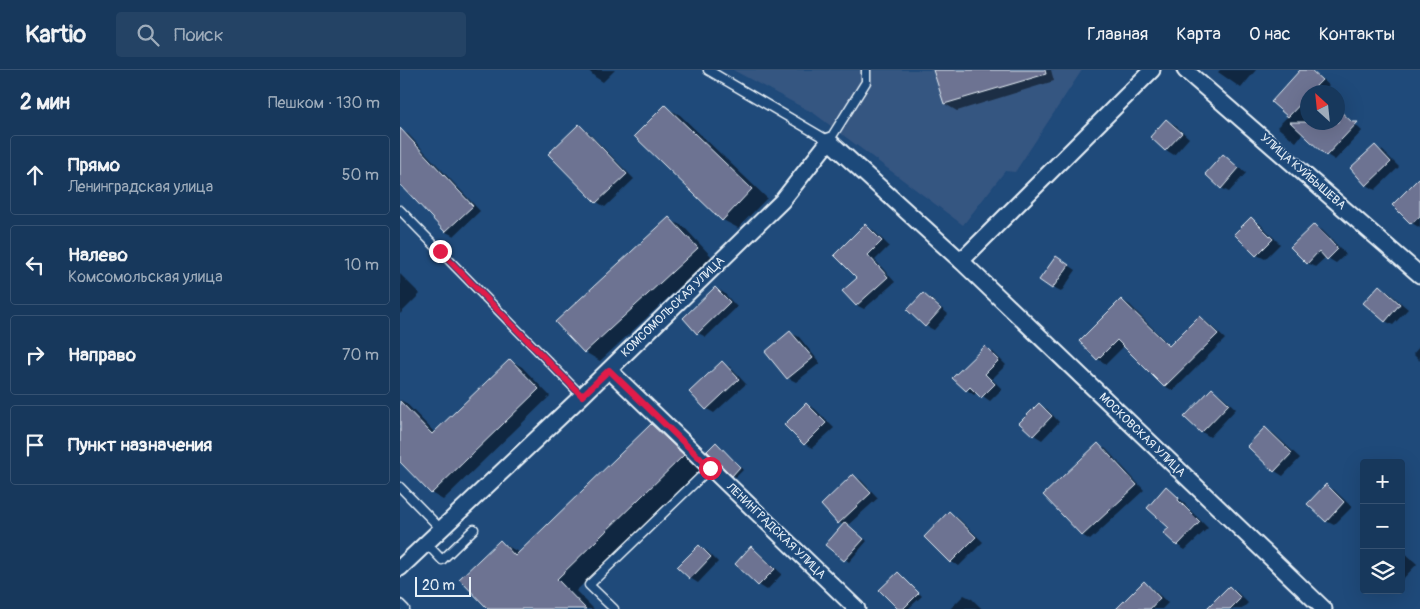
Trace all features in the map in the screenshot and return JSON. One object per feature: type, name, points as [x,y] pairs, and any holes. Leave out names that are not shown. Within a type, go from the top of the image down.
[{"type":"street","points":[[961,261],[1152,70]]},
{"type":"street","name":"УЛИЦА КУЙБЫШЕВА","points":[[1185,70],[1420,274]]},
{"type":"street","name":"МОСКОВСКАЯ УЛИЦА","points":[[829,141],[961,261],[1324,609]]},
{"type":"street","name":"КОМСОМОЛЬСКАЯ УЛИЦА","points":[[400,568],[582,396],[782,201],[829,141]]},
{"type":"street","name":"ЛЕНИНГРАДСКАЯ УЛИЦА","points":[[609,370],[857,609]]},
{"type":"lane","points":[[708,70],[829,141],[866,82],[866,70]]},
{"type":"lane","points":[[400,210],[582,396]]},
{"type":"lane","points":[[614,609],[589,584],[710,468]]},
{"type":"lane","points":[[400,487],[441,529]]},
{"type":"lane","points":[[426,543],[442,560],[474,529]]},
{"type":"lane","points":[[400,604],[404,609]]},
{"type":"shaded area","points":[[733,70],[1082,70],[1015,172],[1005,171],[963,225],[815,114]]},
{"type":"building","points":[[933,70],[1045,70],[1046,74],[944,104]]},
{"type":"building","points":[[1300,70],[1311,70],[1322,80],[1317,85],[1300,85],[1300,104],[1288,117],[1271,102]]},
{"type":"building","points":[[665,105],[752,189],[722,221],[634,136]]},
{"type":"building","points":[[1345,116],[1352,122],[1358,122],[1326,156],[1290,122],[1300,122],[1300,130],[1345,130]]},
{"type":"building","points":[[1166,119],[1182,133],[1165,151],[1150,137]]},
{"type":"building","points":[[579,124],[627,174],[596,203],[548,154]]},
{"type":"building","points":[[400,128],[473,206],[445,232],[400,184]]},
{"type":"building","points":[[1375,145],[1391,162],[1366,186],[1350,168]]},
{"type":"building","points":[[1223,154],[1239,168],[1221,189],[1205,174]]},
{"type":"building","points":[[1420,177],[1420,216],[1411,224],[1392,205]]},
{"type":"building","points":[[669,217],[698,248],[584,353],[555,322]]},
{"type":"building","points":[[1251,217],[1273,239],[1256,256],[1234,234]]},
{"type":"building","points":[[865,224],[882,241],[868,255],[888,277],[856,306],[842,291],[857,278],[834,255]]},
{"type":"building","points":[[1314,224],[1338,249],[1327,260],[1319,251],[1307,264],[1290,247]]},
{"type":"building","points":[[1056,256],[1069,265],[1052,289],[1039,280]]},
{"type":"building","points":[[1379,285],[1400,304],[1385,322],[1363,303]]},
{"type":"building","points":[[715,287],[730,302],[697,334],[683,318]]},
{"type":"building","points":[[923,293],[941,309],[925,327],[907,310]]},
{"type":"building","points":[[1121,299],[1169,346],[1199,316],[1218,334],[1164,387],[1117,340],[1097,360],[1079,341]]},
{"type":"building","points":[[790,331],[813,358],[787,379],[765,352]]},
{"type":"building","points":[[985,346],[999,360],[985,374],[995,384],[981,398],[970,387],[966,391],[952,378]]},
{"type":"building","points":[[510,359],[539,389],[431,494],[400,462],[400,401],[432,434]]},
{"type":"building","points":[[722,361],[739,379],[706,410],[689,392]]},
{"type":"building","points":[[1212,388],[1229,404],[1201,433],[1184,417]]},
{"type":"building","points":[[806,403],[826,423],[804,445],[784,425]]},
{"type":"building","points":[[1039,403],[1052,416],[1033,436],[1019,423]]},
{"type":"building","points":[[651,424],[684,455],[557,579],[586,609],[488,609],[459,579],[500,540],[515,556]]},
{"type":"building","points":[[1265,427],[1292,453],[1274,472],[1247,446]]},
{"type":"building","points":[[716,442],[740,467],[732,476],[707,451]]},
{"type":"building","points":[[1098,443],[1137,485],[1082,536],[1043,495]]},
{"type":"building","points":[[853,474],[871,493],[838,524],[821,505]]},
{"type":"building","points":[[1326,484],[1344,502],[1326,522],[1307,504]]},
{"type":"building","points":[[1166,486],[1200,522],[1177,546],[1163,533],[1169,528],[1147,508]]},
{"type":"building","points":[[949,511],[976,537],[950,563],[924,537]]},
{"type":"building","points":[[845,522],[864,539],[844,561],[825,545]]},
{"type":"building","points":[[699,545],[711,557],[690,579],[677,567]]},
{"type":"building","points":[[751,546],[775,569],[758,586],[735,564]]},
{"type":"building","points":[[898,572],[919,593],[903,609],[898,609],[879,590]]},
{"type":"building","points":[[1144,581],[1160,598],[1150,609],[1116,609]]},
{"type":"building","points":[[1229,586],[1241,598],[1230,609],[1206,609]]},
{"type":"route","points":[[440,251],[582,396],[609,370],[710,468]]}]
